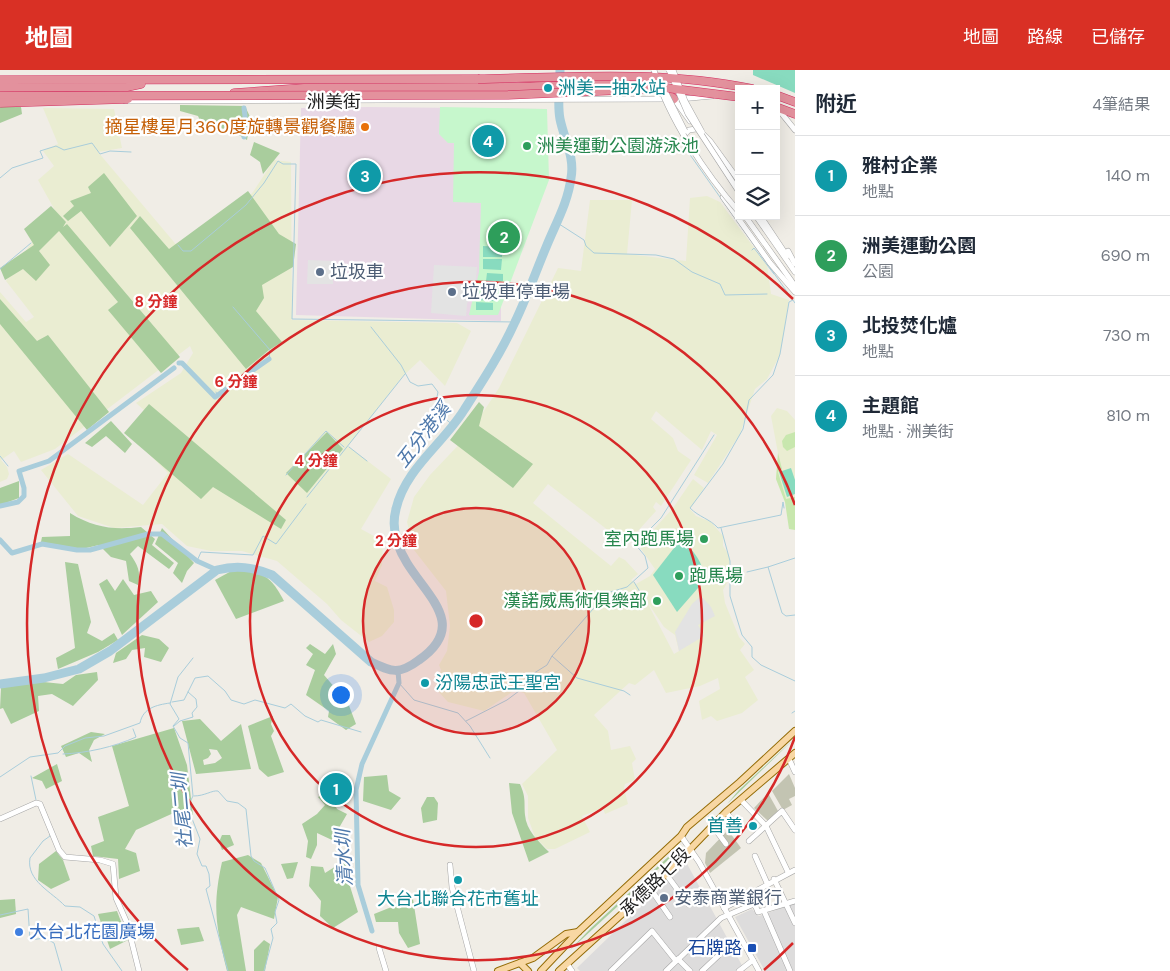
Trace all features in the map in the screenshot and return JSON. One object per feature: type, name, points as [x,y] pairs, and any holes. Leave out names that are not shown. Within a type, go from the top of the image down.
[{"type":"highway","points":[[0,80],[153,82],[506,79],[648,73],[709,79],[735,85]]},
{"type":"highway","points":[[238,81],[304,88]]},
{"type":"highway","points":[[0,88],[127,87],[153,82]]},
{"type":"highway","points":[[217,96],[256,90],[304,88],[518,87],[630,82],[656,88],[671,99]]},
{"type":"highway","points":[[0,97],[500,95],[667,88],[735,96]]},
{"type":"highway","points":[[0,104],[117,101],[150,96]]},
{"type":"highway","points":[[780,96],[795,102]]},
{"type":"highway","points":[[780,110],[795,114]]},
{"type":"main road","name":"承德路七段","points":[[578,932],[680,836],[687,827],[740,782],[795,731]]},
{"type":"main road","name":"承德路七段","points":[[559,971],[666,874],[691,849],[697,839],[726,812],[795,753]]},
{"type":"main road","points":[[498,971],[520,964],[542,953],[566,934],[578,932]]},
{"type":"main road","points":[[542,971],[578,932]]},
{"type":"main road","points":[[520,964],[528,971]]},
{"type":"street","points":[[655,70],[683,128],[735,202]]},
{"type":"street","points":[[655,70],[665,101],[680,129],[735,206]]},
{"type":"street","points":[[669,70],[688,114],[735,186]]},
{"type":"street","points":[[673,70],[685,101],[702,132],[735,180]]},
{"type":"street","name":"洲美街","points":[[0,97],[178,102],[553,101],[735,97]]},
{"type":"street","points":[[671,99],[696,129],[710,141],[735,175]]},
{"type":"street","points":[[671,99],[691,150],[770,263],[795,292]]},
{"type":"street","points":[[780,113],[795,130]]},
{"type":"street","points":[[684,135],[689,130],[696,129]]},
{"type":"street","points":[[747,220],[795,286]]},
{"type":"street","points":[[759,220],[783,252]]},
{"type":"street","points":[[764,220],[795,272]]},
{"type":"street","points":[[765,220],[795,264]]},
{"type":"street","points":[[789,759],[795,772]]},
{"type":"street","points":[[741,800],[766,826],[788,872]]},
{"type":"street","points":[[0,819],[36,803],[40,804],[59,850],[65,857],[100,860],[113,864],[116,898],[127,923],[139,971]]},
{"type":"street","points":[[749,841],[782,811],[795,830]]},
{"type":"street","points":[[726,812],[737,826]]},
{"type":"street","points":[[712,825],[726,844]]},
{"type":"street","points":[[680,836],[691,849],[759,971]]},
{"type":"street","points":[[755,856],[767,883]]},
{"type":"street","points":[[450,865],[452,887],[474,971]]},
{"type":"street","points":[[724,908],[767,883],[795,870]]},
{"type":"street","points":[[666,874],[688,904]]},
{"type":"street","points":[[774,880],[795,923]]},
{"type":"street","points":[[650,888],[670,917]]},
{"type":"street","points":[[750,893],[758,912],[795,901]]},
{"type":"street","points":[[666,971],[727,915],[754,904]]},
{"type":"street","points":[[764,911],[790,971]]},
{"type":"street","points":[[613,970],[652,931],[677,960],[690,971]]},
{"type":"street","points":[[379,948],[386,971]]},
{"type":"street","points":[[702,971],[719,955]]},
{"type":"street","points":[[739,971],[753,960]]},
{"type":"street","points":[[567,964],[572,971]]},
{"type":"shaded area","points":[[43,108],[114,109],[122,148],[98,152],[179,248],[240,206],[253,192],[274,160],[291,162],[292,320],[457,323],[471,331],[445,386],[420,360],[402,377],[348,446],[391,479],[361,529],[383,541],[382,565],[375,581],[387,587],[394,610],[394,622],[382,636],[369,642],[341,620],[327,604],[277,561],[242,551],[211,551],[187,546],[162,524],[114,528],[78,516],[41,470],[68,454],[143,505],[168,473],[147,452],[163,427],[136,403],[181,373],[193,353],[190,346],[55,449],[21,462],[14,451],[1,460],[7,467],[9,474],[7,479],[0,482],[0,292],[26,322],[34,317],[6,281],[29,246],[57,214],[38,180],[54,166],[43,151],[58,144]]},
{"type":"shaded area","points":[[301,108],[545,109],[548,180],[501,304],[501,321],[296,315]]},
{"type":"shaded area","points":[[707,196],[720,202],[767,265],[771,294],[789,300],[780,355],[767,379],[755,389],[740,434],[708,483],[694,475],[717,435],[711,431],[702,450],[656,411],[651,419],[673,438],[678,451],[691,460],[661,506],[656,502],[653,507],[656,511],[626,544],[548,484],[533,503],[611,566],[619,557],[625,560],[638,574],[631,580],[636,584],[650,576],[655,569],[639,546],[673,508],[693,479],[704,488],[690,509],[696,516],[711,522],[723,536],[723,546],[729,555],[730,566],[730,578],[723,590],[725,603],[739,637],[745,644],[740,650],[754,670],[745,677],[758,700],[742,713],[717,721],[711,716],[702,720],[699,701],[720,689],[718,678],[700,686],[666,693],[654,670],[635,685],[629,683],[594,715],[608,731],[611,750],[630,746],[636,759],[632,763],[635,780],[625,784],[624,788],[628,804],[605,814],[603,808],[582,816],[590,832],[555,849],[547,849],[535,837],[528,818],[528,796],[522,784],[557,750],[524,693],[515,690],[484,711],[448,702],[435,688],[441,670],[439,665],[447,651],[450,626],[446,591],[414,550],[407,522],[414,497],[430,475],[468,435],[499,388],[558,268],[581,271],[590,200],[632,200],[627,254],[686,261],[690,198]],"holes":[[[646,600],[664,627],[675,635],[679,651],[674,654]]]},
{"type":"shaded area","name":"垃圾車","points":[[308,260],[333,261],[333,284],[307,284]]},
{"type":"shaded area","name":"垃圾車停車場","points":[[434,265],[477,267],[476,280],[467,304],[466,316],[431,313]]},
{"type":"shaded area","points":[[777,408],[787,411],[795,420],[795,500],[785,502],[776,479],[778,453],[771,416]]},
{"type":"shaded area","points":[[701,596],[711,607],[715,616],[698,625],[704,636],[679,651],[675,632],[692,604]]},
{"type":"shaded area","points":[[789,774],[795,788],[795,796],[789,799],[792,805],[783,810],[772,791]]},
{"type":"shaded area","points":[[768,793],[778,811],[768,821],[754,808]]},
{"type":"shaded area","points":[[728,830],[741,848],[710,873],[705,863],[706,853]]},
{"type":"shaded area","points":[[686,862],[745,971],[580,971],[577,968]]},
{"type":"shaded area","points":[[795,903],[795,971],[765,971],[735,917],[752,909],[759,916]]},
{"type":"green space","points":[[753,70],[795,70],[795,93],[780,85],[753,75]]},
{"type":"green space","points":[[180,105],[245,106],[251,119],[247,140],[229,129],[203,127],[198,116],[180,111]]},
{"type":"green space","points":[[0,107],[21,107],[22,114],[0,123]]},
{"type":"green space","points":[[440,107],[547,109],[549,180],[498,315],[469,315],[479,272],[481,203],[453,202],[454,143],[448,143],[439,134]]},
{"type":"green space","points":[[254,142],[280,153],[263,174],[260,162],[250,155]]},
{"type":"green space","points":[[104,173],[137,216],[110,247],[81,211],[68,221],[63,216],[74,206],[70,201],[91,193],[88,187]]},
{"type":"green space","points":[[248,191],[279,234],[296,244],[293,267],[262,285],[264,298],[256,311],[282,342],[246,369],[130,228],[140,216],[169,249]]},
{"type":"green space","points":[[51,206],[66,222],[63,227],[67,224],[180,357],[161,373],[108,310],[118,302],[59,231],[39,251],[50,265],[36,281],[23,269],[5,280],[0,268],[34,245],[24,229]]},
{"type":"green space","points":[[483,246],[502,247],[502,257],[483,257]]},
{"type":"green space","points":[[483,259],[502,259],[501,270],[483,269]]},
{"type":"green space","points":[[487,273],[503,274],[503,281],[486,281]]},
{"type":"green space","points":[[482,283],[499,283],[499,291],[482,291]]},
{"type":"green space","points":[[478,293],[495,293],[495,301],[478,300]]},
{"type":"green space","points":[[0,299],[37,341],[48,335],[109,412],[87,430],[0,324]]},
{"type":"green space","points":[[476,302],[493,303],[493,310],[476,310]]},
{"type":"green space","points":[[479,402],[484,407],[479,426],[533,464],[513,488],[450,440]]},
{"type":"green space","points":[[149,404],[286,520],[281,529],[213,487],[201,499],[124,433]]},
{"type":"green space","points":[[111,421],[132,444],[125,453],[106,436],[92,447],[85,443]]},
{"type":"green space","points":[[327,432],[343,449],[307,493],[286,473]]},
{"type":"green space","points":[[795,432],[795,447],[787,451],[783,447],[782,441],[786,435]]},
{"type":"green space","points":[[778,453],[782,469],[778,472],[786,499],[795,497],[795,530],[789,529],[785,502],[776,479]]},
{"type":"green space","points":[[791,468],[795,480],[795,494],[787,497],[779,472]]},
{"type":"green space","points":[[19,481],[19,498],[0,505],[0,488]]},
{"type":"green space","points":[[70,513],[87,522],[104,527],[141,527],[155,539],[152,545],[174,563],[169,569],[138,546],[130,554],[138,569],[138,585],[129,581],[126,561],[111,557],[99,545],[82,549],[41,542],[42,537],[70,536]]},
{"type":"green space","points":[[162,528],[194,563],[187,571],[182,583],[173,573],[178,563],[155,544]]},
{"type":"green space","name":"跑馬場","points":[[681,539],[697,557],[705,580],[677,612],[653,575]]},
{"type":"green space","points":[[65,562],[78,564],[91,622],[87,633],[102,641],[114,633],[118,640],[98,652],[58,669],[56,658],[75,648]]},
{"type":"green space","points":[[235,569],[253,572],[265,577],[275,586],[284,601],[236,619],[215,580]]},
{"type":"green space","points":[[107,579],[115,591],[123,579],[134,595],[151,591],[158,602],[122,635],[99,584]]},
{"type":"green space","points":[[142,635],[159,639],[169,648],[161,662],[144,657],[145,648],[132,650],[126,659],[113,663],[116,653]]},
{"type":"green space","points":[[310,644],[325,654],[333,644],[336,654],[324,675],[348,703],[356,724],[346,730],[328,717],[329,711],[306,695],[315,670],[306,665],[313,654],[306,648]]},
{"type":"green space","points":[[97,672],[98,680],[73,706],[52,694],[38,696],[39,711],[11,724],[3,708],[0,709],[1,688],[34,681],[63,684],[76,675]]},
{"type":"green space","points":[[273,716],[271,724],[274,731],[271,736],[284,772],[268,777],[259,769],[248,726]]},
{"type":"green space","points":[[200,719],[221,741],[241,724],[251,769],[196,774],[182,721]],"holes":[[[209,749],[217,750],[222,758],[215,763],[204,765],[203,760],[211,754]]]},
{"type":"green space","points":[[174,728],[187,765],[193,815],[178,811],[136,830],[125,849],[136,853],[140,871],[119,879],[118,859],[93,856],[91,846],[104,841],[98,817],[129,806],[112,746]]},
{"type":"green space","points":[[91,732],[105,734],[94,740],[89,750],[92,762],[79,753],[66,757],[61,746]]},
{"type":"green space","points":[[795,738],[727,804],[739,790]]},
{"type":"green space","points":[[57,764],[62,781],[46,789],[42,781],[32,778]]},
{"type":"green space","points":[[387,775],[389,791],[401,798],[391,810],[363,801],[364,777]]},
{"type":"green space","points":[[509,783],[520,784],[524,796],[525,815],[528,826],[549,852],[529,862],[512,813]]},
{"type":"green space","points":[[328,791],[337,809],[347,814],[332,840],[317,833],[317,845],[311,859],[306,857],[308,841],[302,824],[317,814],[325,805],[318,797]]},
{"type":"green space","points":[[427,797],[434,797],[438,803],[437,820],[423,823],[421,808]]},
{"type":"green space","points":[[222,835],[230,835],[234,845],[222,850],[219,842]]},
{"type":"green space","points":[[680,846],[681,848],[569,951],[591,928]]},
{"type":"green space","points":[[56,851],[63,860],[70,880],[51,889],[38,880],[39,864]]},
{"type":"green space","points":[[248,855],[261,863],[278,897],[274,919],[241,907],[237,915],[246,971],[227,971],[218,929],[216,905],[219,878],[222,862]]},
{"type":"green space","points":[[349,858],[349,883],[358,912],[333,928],[320,916],[321,901],[309,886],[311,866],[323,867],[325,873]]},
{"type":"green space","points":[[298,862],[293,878],[287,879],[281,864]]},
{"type":"green space","points":[[401,896],[413,899],[420,944],[408,948],[399,933],[398,922],[376,922],[374,914],[394,906]]},
{"type":"green space","points":[[15,899],[16,914],[0,918],[0,900]]},
{"type":"green space","points":[[117,911],[128,940],[110,949],[98,914]]},
{"type":"green space","points":[[199,927],[204,941],[181,945],[177,929]]},
{"type":"green space","points":[[264,940],[270,944],[265,971],[254,971],[254,950]]},
{"type":"waterway","name":"五分港溪","points":[[0,684],[44,678],[79,669],[110,651],[217,570],[238,567],[258,570],[272,575],[371,662],[385,668],[390,670],[406,668],[419,660],[433,647],[441,635],[442,623],[433,600],[400,550],[394,523],[396,509],[407,481],[464,410],[504,345],[524,303],[564,204],[569,187],[572,163],[559,113],[560,70]]},
{"type":"waterway","points":[[244,108],[246,124],[244,137]]},
{"type":"waterway","points":[[681,142],[795,303]]},
{"type":"waterway","points":[[0,178],[12,168],[43,158],[40,151],[56,146],[64,150],[92,143],[100,154],[110,151],[131,152]]},
{"type":"waterway","points":[[178,245],[183,251],[191,251],[246,205],[264,183],[278,161],[283,164],[296,164],[292,319],[515,322]]},
{"type":"waterway","points":[[556,222],[584,240],[586,246],[594,253],[656,255],[674,259],[692,272],[720,284],[725,295],[767,294]]},
{"type":"waterway","points":[[0,269],[31,243]]},
{"type":"waterway","points":[[752,250],[754,248],[774,274]]},
{"type":"waterway","points":[[784,508],[783,502],[781,515],[718,528],[690,508],[723,464],[743,429],[749,400],[773,375],[780,354],[789,302],[793,300]]},
{"type":"waterway","points":[[233,307],[270,350],[269,359]]},
{"type":"waterway","points":[[371,327],[401,365],[410,382],[418,386],[432,384],[438,392],[435,407],[437,412],[454,426]]},
{"type":"waterway","points":[[179,363],[182,363],[215,397],[269,359]]},
{"type":"waterway","points":[[0,506],[18,502],[24,496],[24,488],[19,471],[49,461],[174,368]]},
{"type":"waterway","points":[[307,497],[405,374]]},
{"type":"waterway","points":[[216,392],[218,398]]},
{"type":"waterway","points":[[286,475],[326,431],[344,447]]},
{"type":"waterway","points":[[552,656],[607,593],[627,587],[648,568],[645,556],[635,544],[661,518],[714,435]]},
{"type":"waterway","points":[[349,447],[367,461]]},
{"type":"waterway","points":[[0,456],[8,466]]},
{"type":"waterway","points":[[197,561],[201,552],[253,555],[263,536],[276,544],[306,504]]},
{"type":"waterway","points":[[721,528],[730,561],[730,596],[742,635],[752,647],[752,657],[761,665],[795,681]]},
{"type":"waterway","points":[[0,540],[12,553],[42,544],[77,550],[90,550],[148,534],[162,534],[197,561],[217,570]]},
{"type":"waterway","points":[[795,558],[768,567],[782,613],[786,616],[795,615]]},
{"type":"waterway","points":[[747,572],[768,567]]},
{"type":"waterway","points":[[634,582],[645,600]]},
{"type":"waterway","points":[[466,721],[507,700],[523,688],[531,675],[547,665],[552,656],[577,678],[624,691],[630,695]]},
{"type":"waterway","name":"社尾二圳","points":[[193,658],[178,677],[170,704],[179,719],[173,726],[180,738],[188,743],[193,796],[190,802],[191,816],[200,839],[197,854],[202,866],[206,866],[209,874],[210,886],[206,889],[228,971]]},
{"type":"waterway","name":"清水圳","points":[[372,931],[358,885],[356,790],[362,764],[399,683],[398,671]]},
{"type":"waterway","points":[[172,702],[184,700],[195,678],[208,676],[225,691],[231,700],[244,704],[255,700],[285,708],[291,704],[305,716],[318,722],[321,720],[361,732]]},
{"type":"waterway","points":[[399,683],[414,700],[458,713],[470,726],[490,758]]},
{"type":"waterway","points":[[174,726],[180,721],[193,717],[192,713],[197,707],[196,699],[188,692]]},
{"type":"waterway","points":[[0,777],[30,757],[58,753],[65,746],[85,738],[104,736],[140,723],[144,714],[151,708],[170,703]]},
{"type":"waterway","points":[[63,754],[91,751],[119,744],[136,737],[133,729]]},
{"type":"waterway","points":[[31,776],[36,800]]},
{"type":"waterway","points":[[194,796],[218,791],[227,801],[238,803],[246,809],[251,856],[254,861],[265,868],[279,900],[275,912],[277,923],[271,929],[273,938],[264,971]]},
{"type":"waterway","points":[[50,834],[30,858],[32,873],[36,880],[65,906],[80,907],[94,916],[103,944],[122,971]]},
{"type":"waterway","points":[[0,915],[28,909],[30,940],[45,938],[54,943],[62,971]]},
{"type":"place","name":"洲美一抽水站","points":[[548,88]]},
{"type":"place","name":"摘星樓星月360度旋轉景觀餐廳","points":[[365,127]]},
{"type":"place","name":"主題館","points":[[488,141]]},
{"type":"place","name":"洲美運動公園游泳池","points":[[527,146]]},
{"type":"place","name":"北投焚化爐","points":[[365,176]]},
{"type":"place","name":"洲美運動公園","points":[[504,237]]},
{"type":"place","name":"垃圾車","points":[[320,272]]},
{"type":"place","name":"垃圾車停車場","points":[[452,292]]},
{"type":"place","name":"室內跑馬場","points":[[704,539]]},
{"type":"place","name":"跑馬場","points":[[679,576]]},
{"type":"place","name":"漢諾威馬術俱樂部","points":[[657,601]]},
{"type":"place","name":"汾陽忠武王聖宮","points":[[425,683]]},
{"type":"place","name":"雅村企業","points":[[336,789]]},
{"type":"place","name":"首善","points":[[753,826]]},
{"type":"place","name":"大台北聯合花市舊址","points":[[458,880]]},
{"type":"place","name":"安泰商業銀行","points":[[664,898]]},
{"type":"place","name":"大台北花園廣場","points":[[19,932]]},
{"type":"place","name":"石牌路","points":[[752,948]]}]
